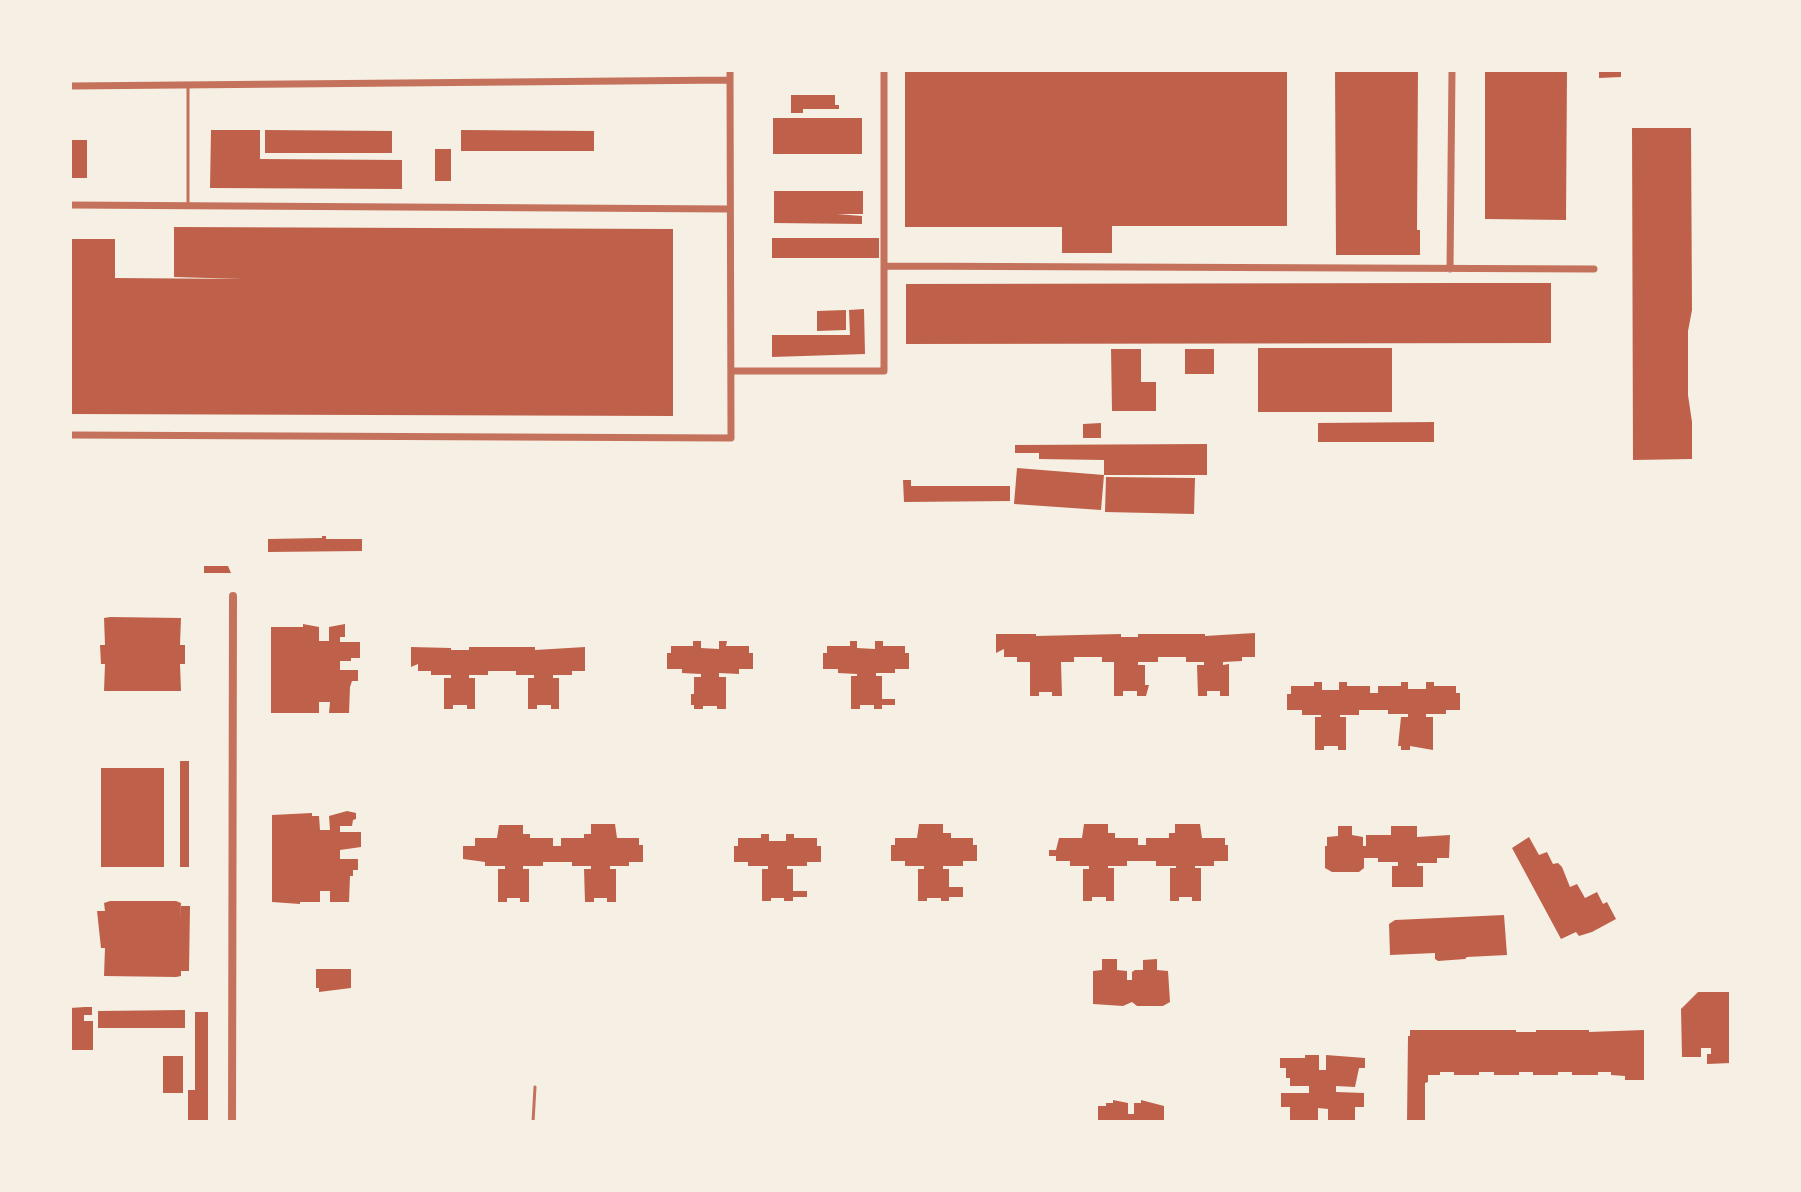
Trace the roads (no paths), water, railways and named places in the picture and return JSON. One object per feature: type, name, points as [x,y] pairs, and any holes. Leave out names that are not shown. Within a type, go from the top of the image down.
[{"type":"street","points":[[70,435],[731,438],[730,70]]},
{"type":"street","points":[[731,371],[884,371],[884,70]]},
{"type":"street","points":[[1450,269],[1452,70]]},
{"type":"street","points":[[70,86],[730,80]]},
{"type":"street","points":[[70,205],[730,209]]},
{"type":"street","points":[[884,266],[1594,269]]},
{"type":"street","points":[[232,1122],[233,596]]},
{"type":"lane","points":[[188,84],[188,206]]},
{"type":"lane","points":[[533,1122],[535,1087]]}]
